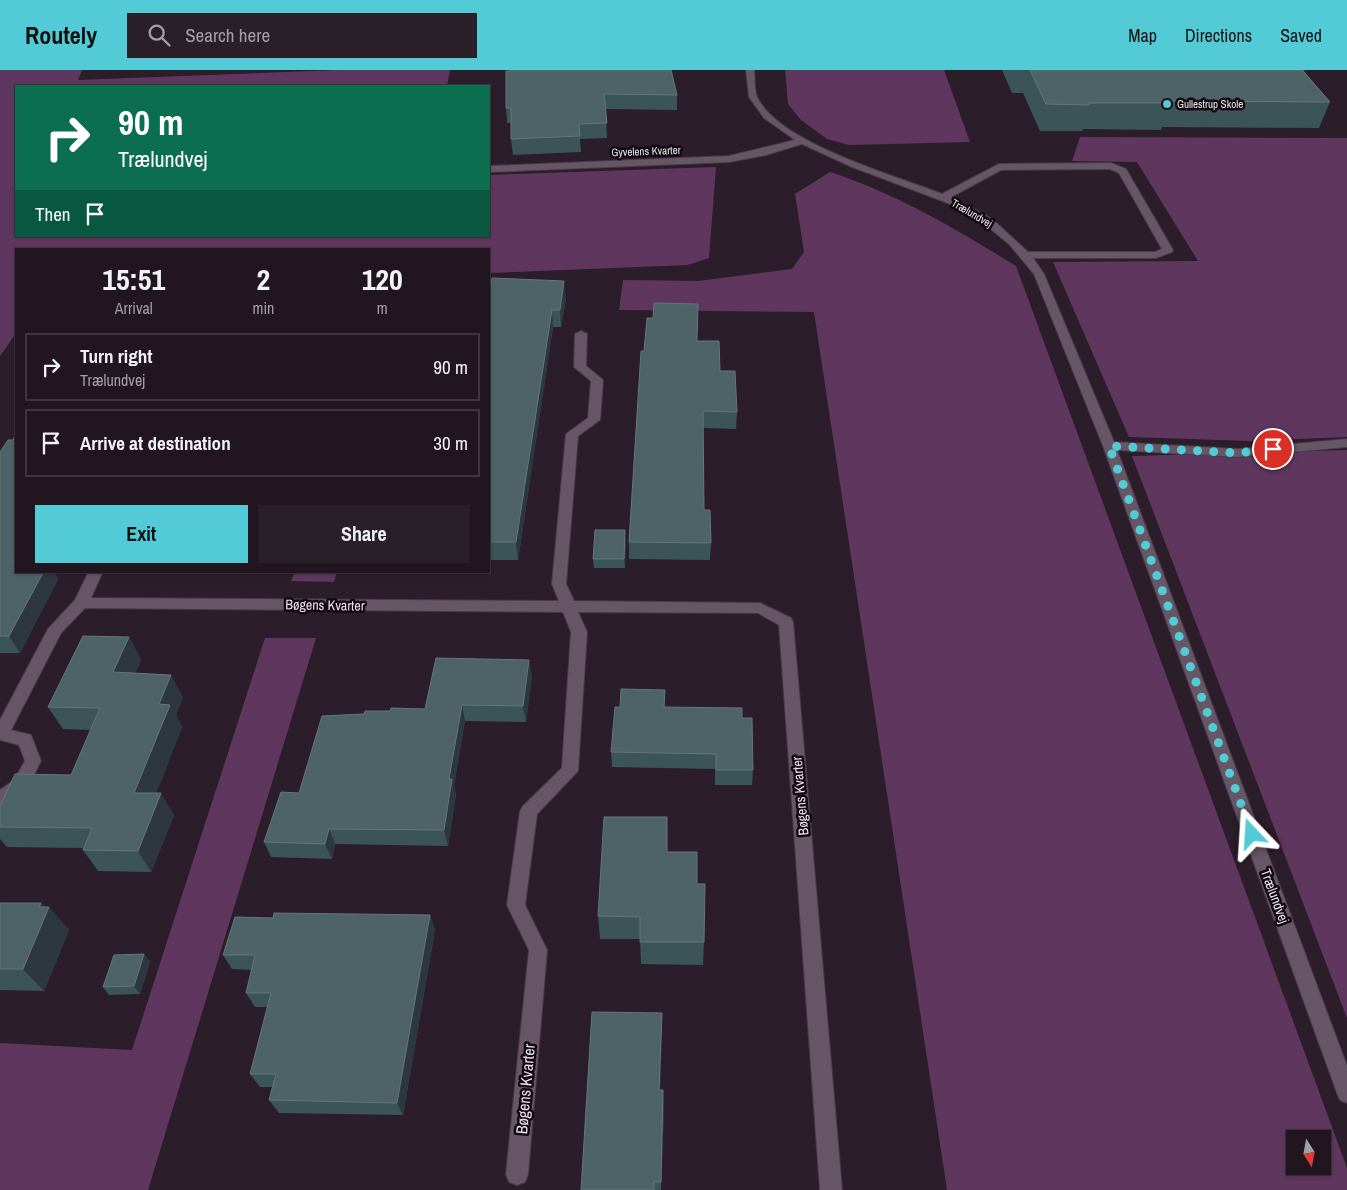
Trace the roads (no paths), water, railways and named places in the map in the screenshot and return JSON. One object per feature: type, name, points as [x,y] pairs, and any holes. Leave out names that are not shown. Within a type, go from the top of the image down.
[{"type":"street","name":"Trælundvej","points":[[750,70],[753,97],[774,122],[803,141],[944,197],[979,215],[1005,234],[1027,255],[1039,274],[1109,446],[1347,1092]]},
{"type":"street","name":"Gyvelens Kvarter","points":[[490,169],[729,159],[766,152],[803,141]]},
{"type":"street","points":[[944,197],[999,167],[1044,165],[1112,166],[1123,171],[1168,250],[1156,254],[1027,255]]},
{"type":"street","name":"Bøgens Kvarter","points":[[517,1174],[538,950],[516,904],[529,811],[570,771],[579,632],[559,584],[572,434],[594,420],[597,380],[580,367],[580,334]]},
{"type":"street","points":[[1109,446],[1238,453],[1347,443]]},
{"type":"street","points":[[0,800],[20,785],[33,760],[25,740],[1,732],[55,629],[81,603],[95,573]]},
{"type":"street","name":"Bøgens Kvarter","points":[[81,603],[760,608],[786,622],[831,1190]]},
{"type":"place","name":"Gullestrup Skole","points":[[1167,104]]}]
